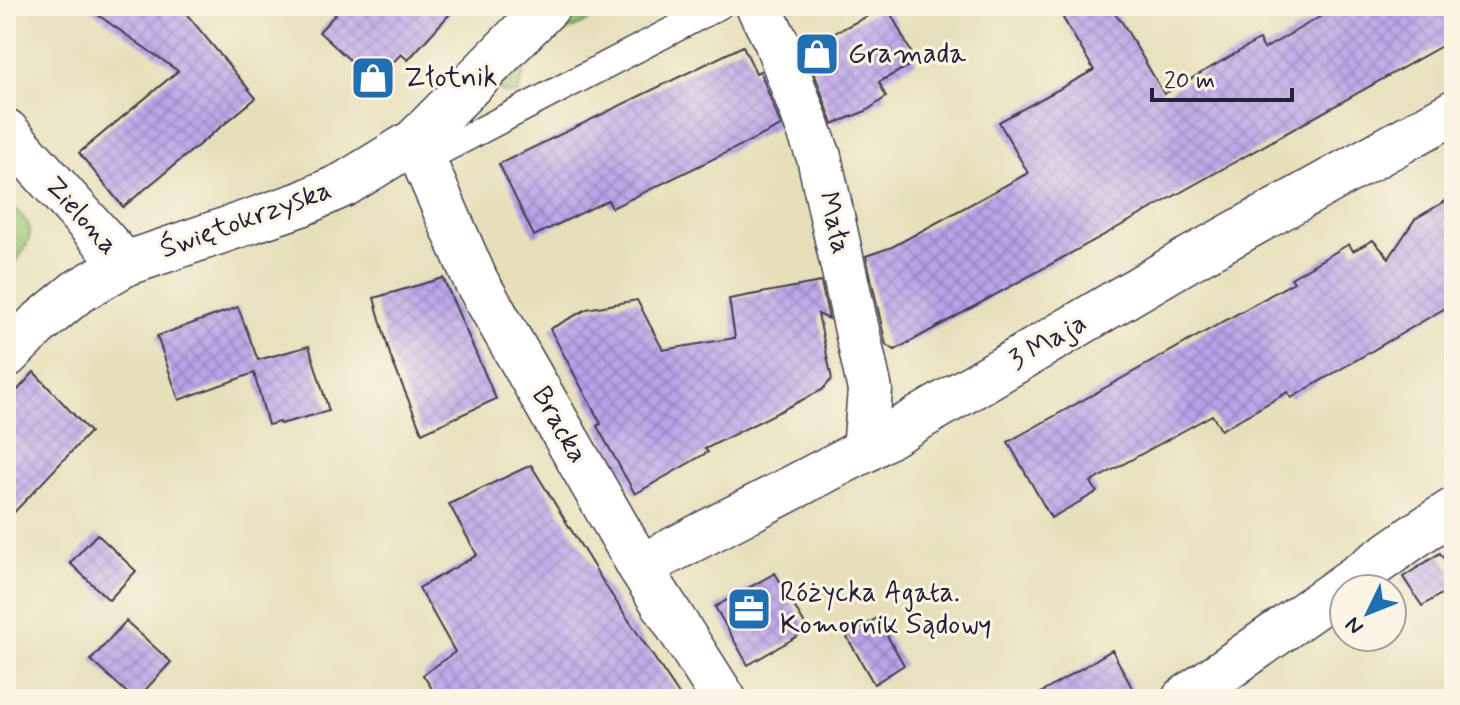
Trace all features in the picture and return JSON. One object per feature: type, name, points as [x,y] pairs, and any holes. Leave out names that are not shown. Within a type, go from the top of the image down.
[{"type":"street","name":"Świętokrzyska","points":[[6,356],[77,292],[125,264],[301,204],[419,150],[548,6]]},
{"type":"street","name":"Mała","points":[[758,6],[776,41],[819,157],[870,390],[865,450]]},
{"type":"street","name":"3 Maja","points":[[640,567],[865,450],[1184,262],[1454,112]]},
{"type":"street","name":"Zielona","points":[[6,131],[125,264]]},
{"type":"street","name":"Bracka","points":[[419,150],[476,281],[640,567],[724,699]]},
{"type":"street","points":[[1184,699],[1454,510]]},
{"type":"lane","points":[[419,150],[719,6]]},
{"type":"green space","points":[[564,6],[619,6],[530,49],[518,94],[503,93],[498,88]]},
{"type":"green space","points":[[6,201],[25,219],[30,232],[23,251],[6,272]]},
{"type":"building","points":[[85,6],[180,6],[256,98],[123,207],[79,153],[178,71]]},
{"type":"building","points":[[343,6],[457,6],[408,60],[401,54],[374,82],[319,32]]},
{"type":"building","points":[[887,6],[916,62],[879,82],[886,97],[866,111],[833,124],[805,48]]},
{"type":"building","points":[[1084,6],[1108,6],[1122,22],[1164,94],[1259,40],[1264,49],[1339,6],[1454,6],[1454,39],[895,350],[886,345],[866,256],[892,247],[1028,173],[999,122],[1094,70],[1063,18]]},
{"type":"building","points":[[743,46],[756,73],[760,71],[781,126],[612,208],[608,200],[534,236],[499,164]]},
{"type":"building","points":[[1454,196],[1454,303],[1291,398],[1288,392],[1221,430],[1212,415],[1091,482],[1097,492],[1051,518],[1008,442],[1294,282],[1291,278],[1349,244],[1353,251],[1373,240],[1389,258],[1415,219]]},
{"type":"building","points":[[443,278],[496,399],[422,433],[391,358],[374,298]]},
{"type":"building","points":[[821,282],[829,319],[818,314],[832,379],[822,390],[705,449],[708,452],[635,494],[597,426],[601,424],[550,329],[587,309],[637,300],[663,350],[735,338],[729,299]]},
{"type":"building","points":[[238,307],[258,360],[309,346],[329,411],[268,425],[254,373],[179,400],[157,336]]},
{"type":"building","points":[[34,372],[90,432],[6,521],[6,403]]},
{"type":"building","points":[[531,465],[607,588],[682,699],[439,699],[423,675],[455,652],[419,588],[477,555],[449,504]]},
{"type":"building","points":[[97,534],[136,571],[109,600],[70,563]]},
{"type":"building","points":[[1440,553],[1454,574],[1454,586],[1422,606],[1408,585],[1408,574]]},
{"type":"building","points":[[775,573],[808,630],[748,665],[715,607]]},
{"type":"building","points":[[877,618],[904,665],[874,684],[847,637]]},
{"type":"building","points":[[126,621],[171,662],[137,699],[91,660]]},
{"type":"building","points":[[1112,650],[1138,699],[1031,699]]},
{"type":"place","name":"Gramada","points":[[817,54]]},
{"type":"place","name":"Złotnik","points":[[373,78]]},
{"type":"place","name":"Różycka Agata. Komornik Sądowy","points":[[749,609]]}]
